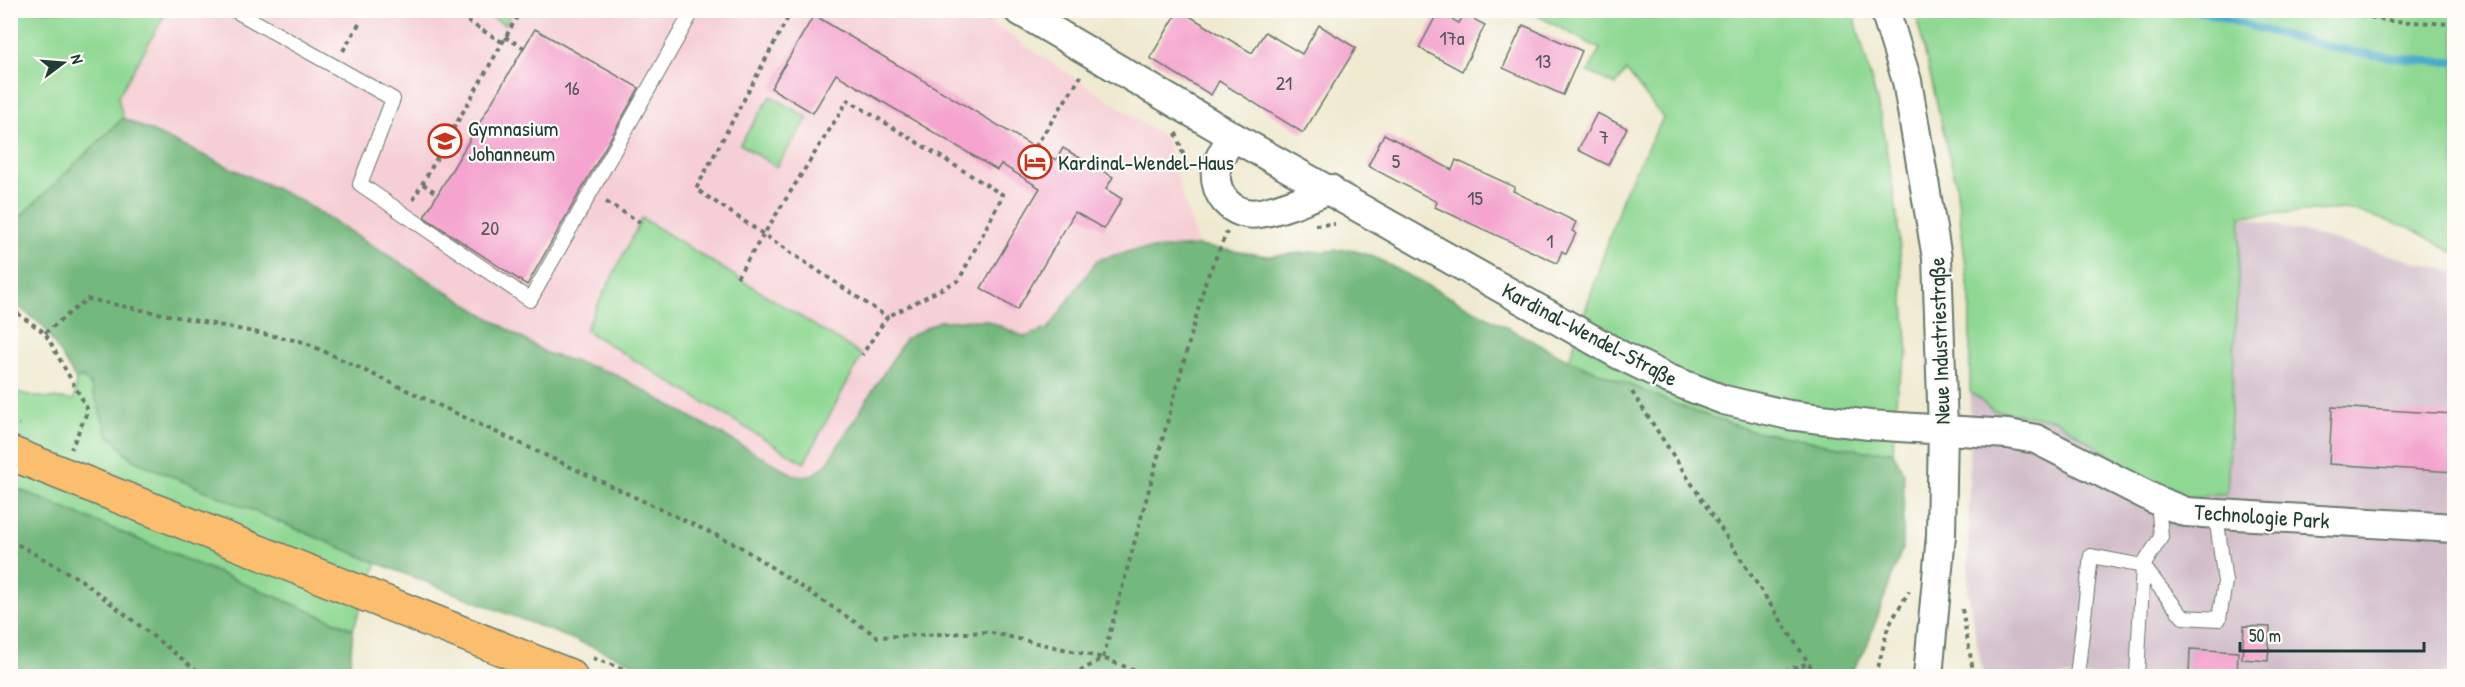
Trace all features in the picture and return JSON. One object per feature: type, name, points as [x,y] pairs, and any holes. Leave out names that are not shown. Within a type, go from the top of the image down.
[{"type":"main road","points":[[10,453],[570,676]]},
{"type":"street","name":"Kardinal-Wendel-Straße","points":[[1018,10],[1232,136],[1330,189],[1620,355],[1669,379],[1724,400],[1768,410],[1869,425],[1943,429]]},
{"type":"street","name":"Neue Industriestraße","points":[[1885,10],[1907,81],[1937,258],[1943,429],[1941,535],[1928,676]]},
{"type":"street","points":[[1232,136],[1216,167],[1216,187],[1225,203],[1243,213],[1258,214],[1285,207],[1330,189]]},
{"type":"street","name":"Technologie Park","points":[[1943,429],[2036,439],[2158,501],[2186,512],[2454,528]]},
{"type":"lane","points":[[234,10],[393,99],[360,184],[530,300],[693,10]]},
{"type":"lane","points":[[2137,676],[2143,566],[2161,537],[2158,501]]},
{"type":"lane","points":[[2077,676],[2091,556],[2143,566],[2183,617],[2219,619],[2225,582],[2216,515]]},
{"type":"path","points":[[10,20],[16,10]]},
{"type":"path","points":[[405,215],[521,10]]},
{"type":"path","points":[[792,10],[696,189],[887,317]]},
{"type":"path","points":[[2335,10],[2390,21],[2454,24]]},
{"type":"path","points":[[452,12],[524,48]]},
{"type":"path","points":[[334,66],[361,21]]},
{"type":"path","points":[[1035,147],[1083,73]]},
{"type":"path","points":[[737,277],[848,100],[1003,195],[959,280],[887,317],[862,355]]},
{"type":"path","points":[[423,184],[438,194]]},
{"type":"path","points":[[590,192],[640,222]]},
{"type":"path","points":[[1072,676],[1103,658],[1206,280],[1226,233],[1243,213]]},
{"type":"path","points":[[45,333],[87,299],[304,342],[739,546],[878,637],[988,632],[1103,658],[1148,676]]},
{"type":"path","points":[[10,308],[45,333],[88,410],[71,447],[72,479]]},
{"type":"path","points":[[1620,355],[1615,365],[1817,676]]},
{"type":"path","points":[[10,540],[81,580],[204,676]]},
{"type":"path","points":[[1876,676],[1888,627],[1911,586]]},
{"type":"path","points":[[1962,607],[1974,676]]},
{"type":"path","points":[[1767,676],[1809,663]]},
{"type":"shaded area","points":[[167,11],[973,11],[1166,138],[1198,246],[1134,250],[1098,260],[1049,328],[1025,337],[986,320],[939,321],[906,339],[826,465],[811,476],[794,475],[613,373],[546,353],[296,198],[123,118],[118,97]]},
{"type":"shaded area","points":[[2241,216],[2454,272],[2454,676],[1983,676],[1968,593],[1970,391],[1992,410],[2056,420],[2176,499],[2227,493]]},
{"type":"green space","points":[[11,11],[167,11],[118,97],[123,118],[18,219],[11,230]]},
{"type":"green space","points":[[480,11],[513,11],[505,25]]},
{"type":"green space","points":[[1529,11],[1853,11],[1881,117],[1897,213],[1908,354],[1897,387],[1893,451],[1866,451],[1749,430],[1690,410],[1569,360],[1625,190],[1663,118],[1626,70],[1616,85],[1588,72],[1600,49]]},
{"type":"green space","points":[[1915,11],[2454,11],[2454,253],[2409,227],[2346,209],[2241,216],[2227,493],[2176,499],[2056,420],[1992,410],[1970,391],[1970,301],[1956,184]]},
{"type":"green space","points":[[771,96],[808,118],[776,167],[740,144]]},
{"type":"green space","points":[[123,118],[296,198],[546,353],[613,373],[794,475],[811,476],[826,465],[905,339],[939,321],[986,320],[1025,337],[1049,328],[1097,260],[1134,250],[1198,246],[1268,256],[1349,249],[1374,257],[1569,360],[1690,410],[1749,430],[1866,451],[1893,451],[1904,474],[1903,546],[1865,651],[1848,676],[667,676],[377,563],[133,460],[108,434],[90,384],[81,377],[76,380],[44,327],[10,300],[11,230],[18,219]]},
{"type":"green space","points":[[642,218],[862,355],[804,463],[585,330]]},
{"type":"green space","points":[[81,377],[90,383],[108,434],[133,460],[377,563],[353,629],[11,486],[11,391],[38,397],[74,400],[76,380]]},
{"type":"green space","points":[[10,486],[353,629],[349,676],[11,676]]},
{"type":"building","points":[[1179,10],[1252,53],[1265,32],[1302,54],[1319,25],[1356,48],[1303,133],[1219,81],[1211,95],[1150,58]]},
{"type":"building","points":[[1438,12],[1459,23],[1464,14],[1485,25],[1462,71],[1419,48]]},
{"type":"building","name":"Kardinal-Wendel-Haus","points":[[814,15],[1056,160],[1063,148],[1113,177],[1106,189],[1122,199],[1104,229],[1075,212],[1017,310],[981,288],[1040,188],[1001,164],[997,170],[836,74],[813,113],[771,88]]},
{"type":"building","points":[[1523,25],[1582,51],[1563,95],[1503,68]]},
{"type":"building","points":[[535,29],[639,88],[527,285],[424,217]]},
{"type":"building","points":[[1597,113],[1627,128],[1608,165],[1578,150]]},
{"type":"building","points":[[1384,134],[1452,170],[1456,160],[1515,187],[1513,191],[1576,222],[1572,231],[1576,233],[1566,254],[1562,251],[1557,263],[1435,207],[1437,202],[1368,166]]},
{"type":"building","points":[[2332,407],[2454,414],[2454,472],[2329,464]]},
{"type":"building","points":[[2244,626],[2270,627],[2268,661],[2242,659]]},
{"type":"building","points":[[2190,649],[2238,652],[2237,676],[2189,676]]},
{"type":"waterway","points":[[2195,10],[2355,52],[2421,61],[2454,62]]},
{"type":"place","name":"Gymnasium Johanneum","points":[[445,141]]},
{"type":"place","name":"Kardinal-Wendel-Haus","points":[[1035,162]]}]
